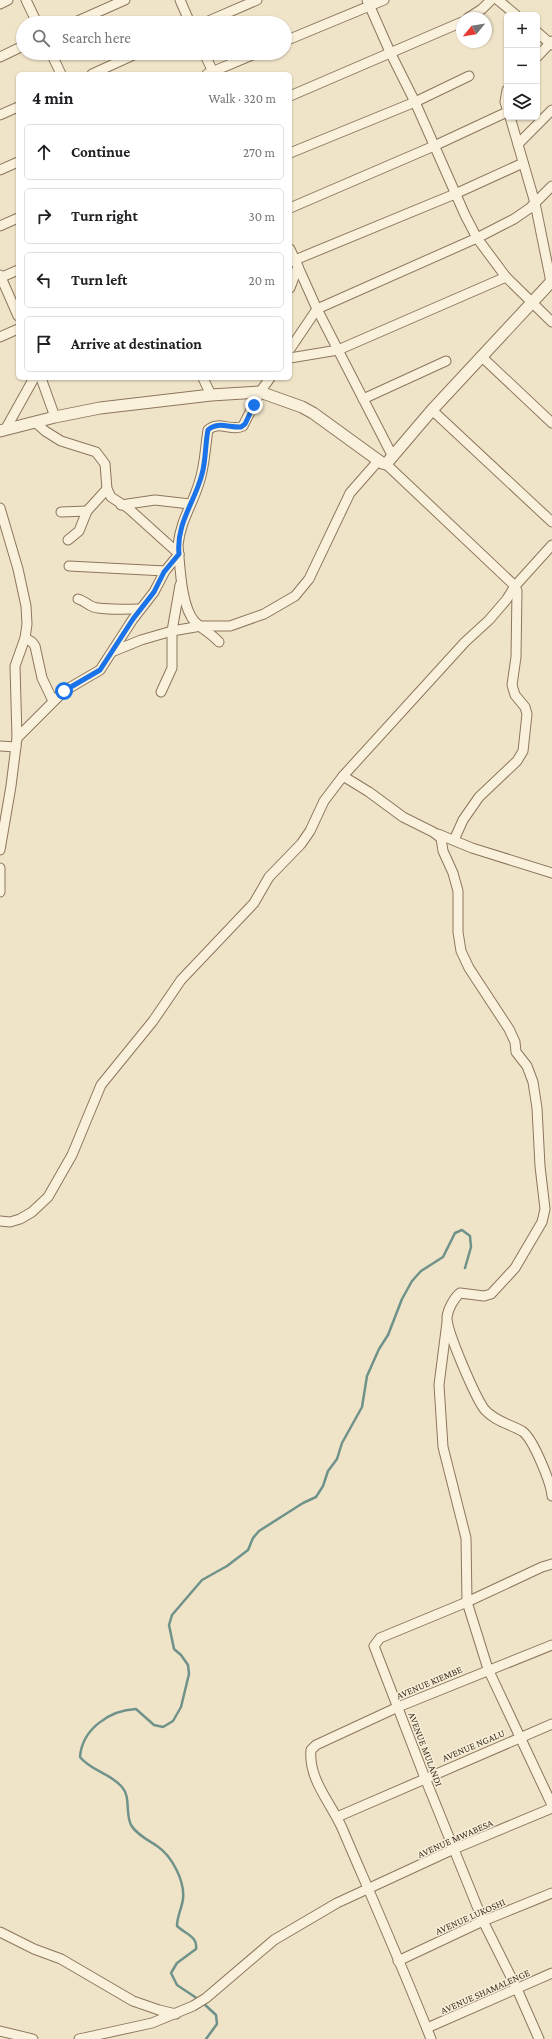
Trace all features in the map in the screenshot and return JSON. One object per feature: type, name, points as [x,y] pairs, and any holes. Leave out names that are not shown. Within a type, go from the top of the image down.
[{"type":"street","points":[[0,4],[8,0]]},
{"type":"street","points":[[26,0],[34,16]]},
{"type":"street","points":[[89,16],[125,0]]},
{"type":"street","points":[[180,0],[187,16]]},
{"type":"street","points":[[220,16],[257,0]]},
{"type":"street","points":[[292,39],[368,3],[384,0]]},
{"type":"street","points":[[477,12],[491,0]]},
{"type":"street","points":[[498,0],[512,12]]},
{"type":"street","points":[[368,3],[415,102],[455,194],[477,238],[506,276],[531,303],[552,322]]},
{"type":"street","points":[[292,95],[456,24]]},
{"type":"street","points":[[540,34],[551,43],[540,54]]},
{"type":"street","points":[[0,57],[16,49]]},
{"type":"street","points":[[54,60],[60,72]]},
{"type":"street","points":[[96,72],[123,60]]},
{"type":"street","points":[[206,60],[211,72]]},
{"type":"street","points":[[213,72],[241,60]]},
{"type":"street","points":[[292,152],[415,102],[469,76]]},
{"type":"street","points":[[0,115],[16,108]]},
{"type":"street","points":[[518,144],[552,110]]},
{"type":"street","points":[[292,207],[434,146],[504,113]]},
{"type":"street","points":[[114,651],[141,640],[172,631],[201,626],[230,626],[264,614],[295,596],[308,579],[350,493],[386,460],[483,358],[552,281],[535,204],[511,120]]},
{"type":"street","points":[[0,170],[16,163]]},
{"type":"street","points":[[295,263],[523,163]]},
{"type":"street","points":[[292,346],[317,309],[477,238],[514,219],[535,204],[552,186]]},
{"type":"street","points":[[0,226],[16,219]]},
{"type":"street","points":[[292,278],[295,263]]},
{"type":"street","points":[[295,263],[363,399],[386,460]]},
{"type":"street","points":[[16,271],[0,277],[16,312]]},
{"type":"street","points":[[292,358],[338,350],[506,276]]},
{"type":"street","points":[[0,337],[16,330]]},
{"type":"street","points":[[483,358],[552,423]]},
{"type":"street","points":[[363,399],[446,361]]},
{"type":"street","points":[[2,431],[33,380]]},
{"type":"street","points":[[42,380],[55,417]]},
{"type":"street","points":[[204,380],[211,395]]},
{"type":"street","points":[[2,431],[55,417],[100,408],[211,395],[262,385],[313,413],[386,460],[515,586],[518,606],[516,657],[512,684],[515,695],[526,710],[523,751],[517,761],[480,797],[463,820],[454,840]]},
{"type":"street","points":[[219,642],[196,623],[187,609],[179,554],[179,534],[185,513],[202,473],[208,430],[212,426],[220,425],[238,427],[243,426],[262,385]]},
{"type":"street","points":[[432,410],[552,522]]},
{"type":"street","points":[[36,422],[45,431],[61,441],[96,452],[105,464],[107,489],[111,497],[179,554]]},
{"type":"street","points":[[68,540],[81,527],[87,511],[107,489]]},
{"type":"street","points":[[121,505],[155,500],[190,504]]},
{"type":"street","points":[[0,508],[14,554],[26,606],[27,624],[25,638],[15,666],[16,742],[12,780],[0,850]]},
{"type":"street","points":[[61,512],[87,511]]},
{"type":"street","points":[[0,1221],[10,1222],[20,1219],[32,1212],[48,1197],[57,1185],[72,1155],[102,1085],[153,1021],[181,980],[254,904],[269,877],[301,844],[310,831],[324,801],[343,776],[465,642],[489,620],[507,599],[515,586],[552,545]]},
{"type":"street","points":[[0,746],[16,742],[64,691],[100,670],[114,651],[140,609],[154,592],[164,572],[179,554]]},
{"type":"street","points":[[69,566],[164,572]]},
{"type":"street","points":[[161,692],[172,668],[172,631],[177,608],[181,572]]},
{"type":"street","points":[[78,599],[84,601],[90,606],[98,608],[140,609]]},
{"type":"street","points":[[25,638],[32,642],[35,646],[42,678],[53,701]]},
{"type":"street","points":[[343,776],[369,792],[403,817],[438,834],[472,848],[552,873]]},
{"type":"street","points":[[438,834],[458,891],[459,940],[462,955],[509,1029],[515,1042],[516,1052],[527,1066],[533,1082],[537,1108],[540,1174],[545,1209],[542,1222],[515,1268],[488,1296],[460,1292],[454,1299],[447,1317],[439,1385],[442,1447],[466,1538],[467,1602],[488,1670],[552,1807]]},
{"type":"street","points":[[0,868],[0,892]]},
{"type":"street","points":[[447,1317],[452,1336],[479,1400],[490,1415],[524,1432],[535,1449],[545,1471],[552,1496]]},
{"type":"street","name":"AVENUE MULANDI","points":[[539,2039],[517,1989],[483,1921],[425,1778],[374,1646],[380,1638],[467,1602],[542,1567],[552,1564]]},
{"type":"street","name":"AVENUE KIEMBE","points":[[337,1817],[315,1777],[310,1756],[311,1750],[316,1745],[398,1707],[552,1644]]},
{"type":"street","name":"AVENUE NGALU","points":[[337,1817],[552,1724]]},
{"type":"street","name":"AVENUE MWABESA","points":[[79,2039],[152,2023],[193,2006],[206,1998],[274,1940],[337,1903],[454,1849],[552,1807]]},
{"type":"street","points":[[337,1817],[431,2039]]},
{"type":"street","name":"AVENUE LUKOSHI","points":[[398,1961],[483,1921],[552,1893]]},
{"type":"street","points":[[0,1932],[34,1949],[61,1959],[133,2001],[158,2010],[176,2014]]},
{"type":"street","name":"AVENUE SHAMALENGE","points":[[426,2028],[552,1973]]},
{"type":"street","points":[[0,2031],[33,2039]]},
{"type":"waterway","points":[[198,1999],[177,1985],[171,1973],[177,1963],[196,1949],[193,1938],[177,1926],[183,1899],[180,1877],[172,1862],[163,1850],[133,1829],[129,1820],[125,1791],[112,1778],[84,1762],[80,1757],[82,1747],[86,1738],[99,1723],[107,1717],[126,1710],[136,1709],[154,1725],[163,1727],[173,1721],[181,1707],[189,1674],[188,1665],[181,1655],[174,1649],[169,1625],[172,1615],[202,1580],[227,1566],[248,1550],[253,1538],[259,1531],[303,1503],[316,1497],[323,1486],[328,1471],[337,1459],[342,1443],[362,1407],[367,1376],[379,1349],[388,1335],[402,1299],[412,1281],[421,1271],[443,1257],[455,1233],[462,1230],[470,1236],[471,1247],[465,1268]]},
{"type":"waterway","points":[[202,2002],[216,2015],[217,2024],[206,2039]]},
{"type":"route","points":[[64,691],[92,677],[107,662],[133,619],[154,592],[164,572],[179,554],[179,534],[185,513],[199,484],[204,464],[208,430],[212,426],[220,425],[232,427],[243,426],[254,405]]}]
